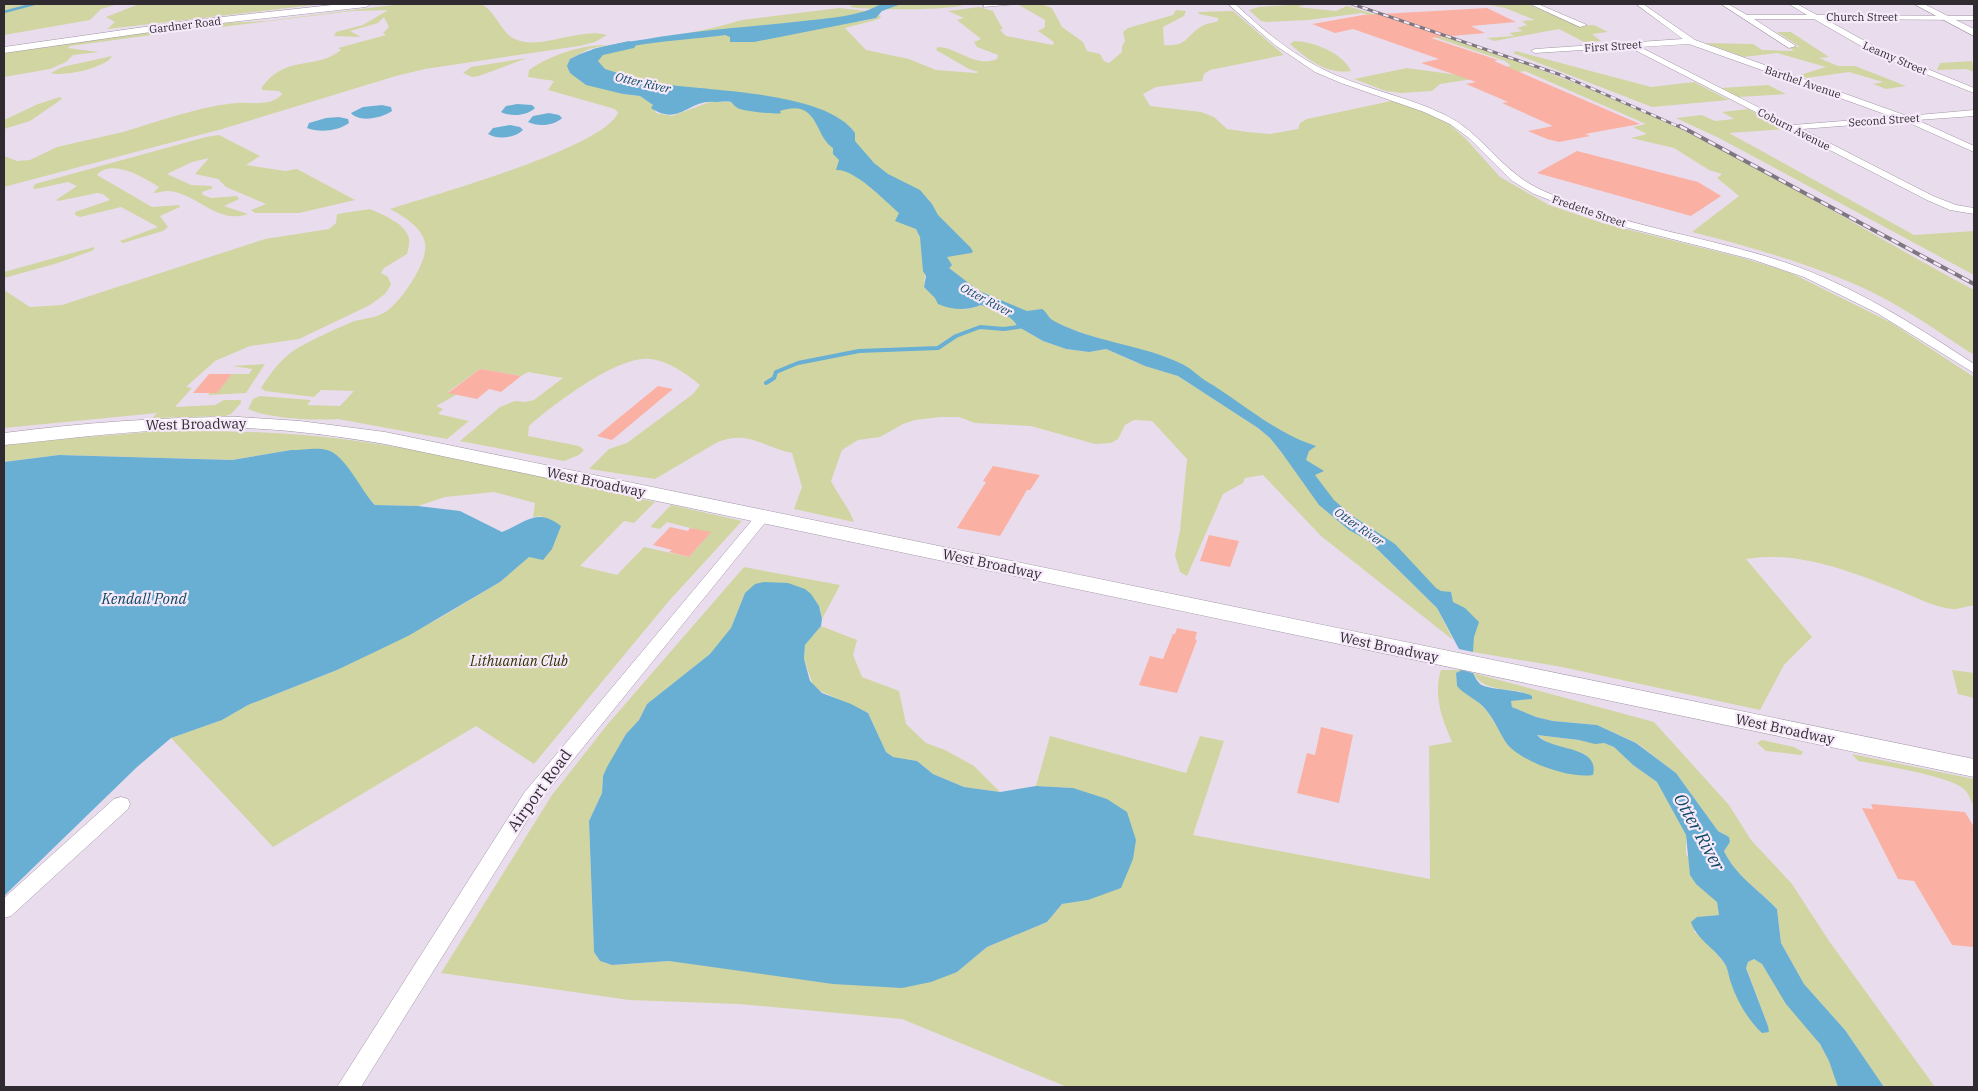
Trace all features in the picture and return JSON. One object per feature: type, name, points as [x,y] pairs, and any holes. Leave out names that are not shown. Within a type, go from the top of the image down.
[{"type":"main road","name":"Gardner Road","points":[[4,50],[174,26],[366,4]]},
{"type":"main road","name":"West Broadway","points":[[4,439],[148,424],[230,422],[313,427],[385,438],[1974,768]]},
{"type":"street","points":[[985,6],[1014,4]]},
{"type":"street","name":"Fredette Street","points":[[1231,4],[1316,69],[1341,80],[1426,109],[1458,124],[1474,137],[1513,177],[1542,194],[1596,216],[1750,255],[1818,278],[1869,302],[1974,369]]},
{"type":"street","points":[[1533,4],[1583,25]]},
{"type":"street","name":"Barthel Avenue","points":[[1639,4],[1690,41],[1908,119],[1974,149]]},
{"type":"street","points":[[1724,4],[1749,17],[1792,46]]},
{"type":"street","name":"Leamy Street","points":[[1792,4],[1878,52],[1974,91]]},
{"type":"street","points":[[1918,4],[1974,33]]},
{"type":"street","name":"Church Street","points":[[1749,17],[1974,18]]},
{"type":"street","name":"First Street","points":[[1535,51],[1690,41]]},
{"type":"street","name":"Coburn Avenue","points":[[1631,45],[1930,198],[1959,209],[1974,211]]},
{"type":"street","name":"Second Street","points":[[1793,127],[1974,113]]},
{"type":"street","name":"Airport Road","points":[[348,1087],[531,798],[763,516]]},
{"type":"street","points":[[4,910],[121,804]]},
{"type":"green space","points":[[4,4],[118,4],[101,9],[90,20],[4,35]]},
{"type":"green space","points":[[139,4],[322,4],[107,29],[115,22],[106,17]]},
{"type":"green space","points":[[401,4],[481,4],[491,11],[505,32],[515,39],[525,42],[548,41],[584,34],[596,33],[607,35],[595,42],[579,46],[425,69],[396,76],[222,129],[4,187],[4,156],[17,161],[30,160],[57,147],[123,132],[195,110],[224,104],[273,101],[282,94],[279,91],[262,90],[262,87],[281,70],[290,66],[321,60],[341,50],[338,48],[386,35],[383,33],[389,27],[384,17],[378,23],[350,31],[361,37],[334,36],[336,32],[363,25],[388,10],[352,11],[221,27],[208,26],[208,24],[266,21]]},
{"type":"green space","points":[[854,4],[965,4],[945,8],[910,9],[850,7]]},
{"type":"green space","points":[[1041,4],[1052,8],[1062,27],[1083,42],[1087,51],[1100,54],[1104,61],[1109,63],[1122,52],[1122,46],[1125,41],[1123,32],[1128,28],[1173,15],[1176,10],[1186,11],[1184,16],[1163,27],[1164,45],[1172,45],[1182,43],[1202,26],[1218,21],[1218,18],[1199,14],[1198,12],[1233,11],[1284,55],[1210,70],[1204,74],[1202,81],[1156,87],[1143,94],[1150,106],[1201,112],[1214,117],[1227,129],[1270,134],[1298,129],[1300,123],[1307,119],[1391,101],[1421,110],[1449,124],[1466,139],[1500,177],[1549,205],[1602,223],[1743,258],[1791,273],[1890,322],[1974,377],[1974,606],[1955,609],[1945,608],[1862,576],[1824,564],[1785,558],[1765,557],[1746,559],[1812,637],[1784,665],[1760,710],[1562,667],[1473,652],[1473,647],[1453,613],[1373,545],[1437,608],[1453,640],[1321,536],[1263,475],[1245,478],[1243,483],[1223,494],[1187,576],[1180,572],[1175,555],[1180,531],[1187,459],[1152,421],[1134,420],[1125,425],[1118,439],[1111,443],[1095,444],[1031,426],[975,423],[959,417],[915,420],[903,424],[880,437],[858,440],[842,450],[831,481],[854,522],[794,509],[802,487],[792,453],[746,438],[727,439],[716,443],[655,479],[589,469],[609,449],[627,443],[693,394],[700,385],[676,368],[656,360],[636,360],[603,373],[553,406],[529,426],[528,436],[579,446],[584,450],[579,455],[564,461],[460,441],[500,407],[515,401],[525,402],[534,400],[563,378],[528,372],[521,376],[480,369],[448,392],[456,395],[436,406],[443,409],[438,414],[469,421],[447,439],[338,419],[292,418],[267,415],[248,409],[253,399],[260,396],[311,400],[307,405],[340,406],[354,391],[321,390],[314,397],[265,391],[261,388],[275,368],[293,351],[349,323],[387,311],[407,289],[423,260],[425,243],[416,227],[390,209],[477,182],[551,155],[582,141],[606,127],[618,113],[615,109],[548,90],[554,81],[528,77],[529,70],[547,60],[576,49],[607,45],[589,49],[570,59],[580,81],[623,94],[640,96],[653,105],[656,113],[672,116],[710,102],[731,102],[737,107],[751,104],[688,93],[600,72],[590,62],[598,52],[742,20],[839,8],[867,11],[858,22],[875,18],[878,15],[881,16],[879,19],[845,28],[866,50],[909,59],[936,70],[976,73],[979,72],[969,69],[936,50],[938,47],[946,48],[981,61],[997,59],[998,55],[977,47],[974,42],[981,39],[957,20],[964,18],[948,11],[979,7],[993,11],[1003,29],[1000,30],[1006,36],[1053,45],[1054,42],[1038,31],[1045,27],[1045,20],[1019,5]],"holes":[[[925,274],[1191,374],[1292,453],[1333,511],[1366,539],[1333,517],[1270,438],[1258,428],[1178,376],[1135,362],[1106,349],[1089,352],[1066,349],[1043,341],[1017,326],[1007,316],[981,305],[972,308],[956,309],[938,299],[924,287]]]},
{"type":"green space","points":[[1309,4],[1297,7],[1336,11],[1347,6],[1520,62],[1646,113],[1724,150],[1974,290],[1974,355],[1904,309],[1859,286],[1777,256],[1692,232],[1739,196],[1717,178],[1722,174],[1709,170],[1674,148],[1631,138],[1647,134],[1633,127],[1646,124],[1525,71],[1440,84],[1432,91],[1401,93],[1386,91],[1354,79],[1407,68],[1458,75],[1511,66],[1505,61],[1362,13],[1308,20],[1267,22],[1261,21],[1249,10],[1259,7]]},
{"type":"green space","points":[[1486,4],[1527,4],[1579,26],[1594,25],[1608,32],[1592,34],[1601,41],[1584,42],[1559,29],[1494,41],[1487,38],[1514,36],[1509,33],[1523,31],[1517,28],[1527,25],[1522,21],[1535,20],[1505,8]]},
{"type":"green space","points":[[196,25],[189,30],[70,46],[68,48],[99,52],[73,55],[66,62],[50,69],[4,77],[4,53]]},
{"type":"green space","points":[[1777,32],[1791,32],[1829,57],[1819,58],[1838,66],[1855,66],[1906,86],[1886,89],[1873,84],[1883,82],[1849,72],[1807,78],[1800,75],[1826,67],[1777,53],[1744,57],[1705,43],[1753,44],[1762,50],[1794,51],[1787,46],[1800,47]]},
{"type":"green space","points":[[1294,41],[1309,43],[1326,49],[1341,59],[1351,71],[1334,71],[1318,65],[1290,44]]},
{"type":"green space","points":[[1516,51],[1651,87],[1694,82],[1729,100],[1652,107],[1513,53]]},
{"type":"green space","points":[[112,56],[93,68],[74,73],[51,73],[62,67]]},
{"type":"green space","points":[[527,58],[479,76],[472,77],[463,73],[471,67]]},
{"type":"green space","points":[[1972,61],[1974,72],[1966,69],[1937,70],[1940,63]]},
{"type":"green space","points":[[1768,85],[1786,94],[1738,97],[1721,88]]},
{"type":"green space","points":[[60,97],[62,99],[30,121],[4,129],[4,120],[38,104]]},
{"type":"green space","points":[[1748,109],[1786,129],[1729,133],[1914,235],[1974,231],[1974,275],[1719,138],[1676,118],[1702,115],[1715,121],[1734,119],[1722,112]]},
{"type":"green space","points":[[219,135],[260,156],[246,165],[285,171],[297,169],[355,200],[299,213],[255,213],[251,210],[266,204],[226,187],[218,179],[195,174],[209,158],[192,162],[167,174],[191,185],[211,186],[213,188],[202,192],[203,195],[211,198],[237,196],[239,199],[224,206],[248,214],[226,215],[179,193],[168,191],[153,193],[159,187],[136,174],[111,168],[103,170],[97,175],[152,207],[179,205],[180,207],[160,216],[168,227],[163,231],[123,243],[120,241],[158,227],[121,207],[80,217],[75,215],[75,212],[110,200],[103,194],[97,193],[56,200],[77,186],[68,182],[33,188],[35,184]]},
{"type":"green space","points":[[370,209],[398,224],[407,233],[409,238],[407,254],[384,268],[381,273],[388,277],[391,285],[385,294],[370,305],[299,339],[250,346],[215,361],[186,387],[192,388],[175,407],[215,405],[224,400],[241,400],[241,403],[231,414],[225,416],[152,418],[157,413],[4,428],[4,290],[30,307],[62,305],[265,239],[329,229],[336,223],[337,214]]},
{"type":"green space","points":[[94,247],[94,250],[58,263],[4,278],[4,272]]},
{"type":"green space","points":[[265,364],[246,393],[208,395],[217,392],[232,374],[249,374],[252,369],[232,366]]},
{"type":"green space","name":"Lithuanian Club","points":[[160,431],[304,435],[392,446],[480,463],[655,502],[634,523],[624,521],[580,566],[617,575],[644,547],[689,557],[710,533],[667,522],[660,529],[650,527],[671,505],[742,521],[668,602],[534,764],[476,726],[273,847],[171,738],[222,720],[248,705],[337,670],[438,619],[500,582],[529,556],[542,516],[533,517],[535,503],[494,492],[445,497],[418,506],[375,505],[327,450],[291,450],[232,460],[59,455],[4,462],[4,444]]},
{"type":"green space","points":[[744,567],[840,585],[822,619],[819,606],[745,593],[731,628],[722,642],[710,654],[647,704],[639,720],[626,734],[603,776],[602,793],[589,821],[594,952],[600,961],[612,965],[669,961],[957,972],[987,947],[1047,922],[1062,904],[1088,900],[1073,788],[1036,786],[1050,736],[1186,773],[1200,736],[1224,741],[1193,835],[1430,879],[1429,746],[1452,742],[1445,725],[1438,698],[1439,679],[1441,670],[1462,670],[1456,674],[1457,686],[1471,695],[1487,711],[1507,743],[1588,755],[1548,743],[1537,735],[1604,743],[1614,747],[1633,765],[1657,782],[1686,835],[1686,854],[1717,902],[1719,915],[1697,917],[1694,932],[1704,939],[1726,965],[1732,984],[1750,1019],[1768,1026],[1746,967],[1748,962],[1754,959],[1762,964],[1827,1057],[1838,1087],[1067,1087],[902,1019],[739,1004],[629,1000],[441,973],[552,795],[607,725]]},
{"type":"green space","points":[[821,626],[857,640],[853,655],[862,677],[899,691],[906,724],[926,743],[945,750],[974,766],[1000,792],[964,787],[933,774],[917,761],[893,757],[886,752],[868,713],[814,688],[804,659],[805,645]]},
{"type":"green space","points":[[1952,670],[1974,673],[1974,698],[1958,694]]},
{"type":"green space","points":[[1473,673],[1654,722],[1729,805],[1751,840],[1792,884],[1829,941],[1935,1087],[1884,1087],[1845,1030],[1804,984],[1781,943],[1777,909],[1734,868],[1724,851],[1730,842],[1724,834],[1718,831],[1676,773],[1637,743],[1597,725],[1553,721],[1536,717],[1512,707],[1511,701],[1531,699],[1532,696],[1492,687],[1478,680]]},
{"type":"green space","points":[[1762,740],[1794,747],[1803,752],[1801,755],[1766,751],[1757,743]]},
{"type":"green space","points":[[1852,754],[1974,779],[1974,808],[1966,791],[1959,786],[1932,776],[1858,761]]},
{"type":"water","points":[[881,4],[901,4],[882,11],[876,18],[754,42],[730,42],[730,37],[725,35],[636,45],[603,53],[591,58],[590,62],[599,68],[661,84],[742,92],[797,102],[821,109],[841,120],[855,133],[855,141],[874,163],[888,174],[920,190],[932,204],[938,215],[971,248],[973,252],[971,253],[947,257],[952,265],[949,268],[979,291],[1027,311],[1042,309],[1052,320],[1070,328],[1102,339],[1152,352],[1184,365],[1272,425],[1316,446],[1309,451],[1306,460],[1324,471],[1315,475],[1334,500],[1351,515],[1395,544],[1436,588],[1441,591],[1451,592],[1453,602],[1465,608],[1479,622],[1474,637],[1473,652],[1459,649],[1437,608],[1369,541],[1349,530],[1319,505],[1282,453],[1270,438],[1258,428],[1178,376],[1145,366],[1106,349],[1089,352],[1066,349],[1043,341],[1017,326],[1007,316],[981,305],[960,309],[938,304],[924,287],[926,276],[923,271],[920,237],[916,229],[895,221],[899,213],[852,174],[836,170],[839,160],[833,154],[833,148],[809,114],[793,108],[780,111],[781,113],[754,112],[739,108],[731,102],[706,102],[677,114],[669,115],[651,108],[653,105],[640,96],[586,85],[570,73],[567,66],[570,59],[579,55],[617,44],[686,33],[843,16],[863,12]]},
{"type":"water","points":[[517,104],[532,105],[535,108],[528,113],[519,115],[509,115],[501,112],[506,106]]},
{"type":"water","points":[[382,105],[391,107],[392,111],[382,116],[365,119],[351,113],[363,107]]},
{"type":"water","points":[[549,113],[559,115],[562,118],[555,123],[546,125],[536,125],[528,122],[533,116]]},
{"type":"water","points":[[339,117],[348,119],[349,123],[340,128],[329,130],[307,128],[309,123],[326,118]]},
{"type":"water","points":[[510,125],[520,127],[523,130],[516,135],[506,137],[488,134],[493,128]]},
{"type":"water","name":"Kendall Pond","points":[[319,449],[334,453],[347,466],[375,505],[418,506],[460,511],[502,532],[531,518],[538,517],[552,520],[561,526],[552,549],[543,560],[529,557],[500,582],[408,636],[337,670],[248,705],[222,720],[171,738],[137,767],[4,896],[4,462],[59,455],[232,460],[291,450]]},
{"type":"water","points":[[764,582],[788,583],[805,589],[811,594],[819,606],[822,619],[821,626],[805,645],[804,659],[810,681],[822,693],[868,713],[886,752],[893,757],[917,761],[933,774],[964,787],[1000,792],[1036,786],[1073,788],[1107,799],[1127,812],[1136,840],[1133,859],[1121,888],[1088,900],[1062,904],[1047,922],[987,947],[957,972],[931,982],[902,988],[833,984],[669,961],[612,965],[600,961],[594,952],[589,821],[602,793],[603,776],[626,734],[639,720],[647,704],[710,654],[731,628],[745,593],[755,584]]},
{"type":"water","points":[[1462,670],[1473,673],[1479,683],[1484,686],[1532,696],[1532,699],[1511,701],[1512,707],[1536,717],[1553,721],[1597,725],[1636,743],[1676,773],[1718,831],[1729,837],[1730,842],[1724,851],[1734,868],[1777,909],[1781,943],[1804,984],[1845,1030],[1884,1087],[1838,1087],[1829,1061],[1820,1044],[1786,1004],[1762,964],[1754,959],[1748,962],[1746,968],[1769,1032],[1762,1033],[1752,1022],[1736,997],[1725,964],[1693,928],[1691,922],[1697,917],[1719,915],[1717,902],[1696,884],[1690,875],[1686,835],[1657,782],[1633,765],[1614,747],[1604,743],[1595,744],[1537,735],[1553,744],[1582,753],[1589,758],[1593,765],[1593,775],[1583,776],[1560,772],[1524,757],[1507,744],[1493,719],[1483,707],[1457,686],[1456,673]]},
{"type":"building","points":[[1487,8],[1516,22],[1471,26],[1485,33],[1431,38],[1498,60],[1494,61],[1640,124],[1585,134],[1590,136],[1559,142],[1547,139],[1528,131],[1553,126],[1502,103],[1508,102],[1466,84],[1476,82],[1421,63],[1439,59],[1353,29],[1335,33],[1312,24],[1363,15]]},
{"type":"building","points":[[1577,151],[1698,182],[1721,196],[1691,216],[1537,173]]},
{"type":"building","points":[[480,369],[521,376],[501,392],[489,389],[477,399],[448,393]]},
{"type":"building","points":[[209,374],[232,374],[217,393],[193,393]]},
{"type":"building","points":[[658,386],[673,389],[612,440],[597,436]]},
{"type":"building","points":[[993,466],[1040,475],[1030,490],[1027,490],[1000,536],[957,528],[986,482],[983,481]]},
{"type":"building","points":[[670,527],[688,531],[690,528],[711,532],[689,557],[669,552],[672,550],[653,545]]},
{"type":"building","points":[[1209,535],[1239,541],[1230,567],[1200,561]]},
{"type":"building","points":[[1177,628],[1197,632],[1195,639],[1197,640],[1177,693],[1139,685],[1150,656],[1163,659]]},
{"type":"building","points":[[1321,727],[1353,735],[1339,803],[1297,793],[1307,753],[1315,755]]},
{"type":"building","points":[[1871,804],[1965,812],[1974,827],[1974,947],[1952,945],[1914,881],[1898,879],[1862,808],[1873,809]]},
{"type":"waterway","points":[[4,12],[34,4]]},
{"type":"waterway","name":"Otter River","points":[[628,81],[600,72],[590,61],[598,52],[629,45]]},
{"type":"waterway","points":[[766,383],[774,378],[776,372],[798,363],[859,351],[938,348],[956,336],[980,327],[1004,329],[1024,326]]},
{"type":"railway","points":[[1352,4],[1561,75],[1682,128]]},
{"type":"railway","points":[[1680,126],[1974,284]]}]
